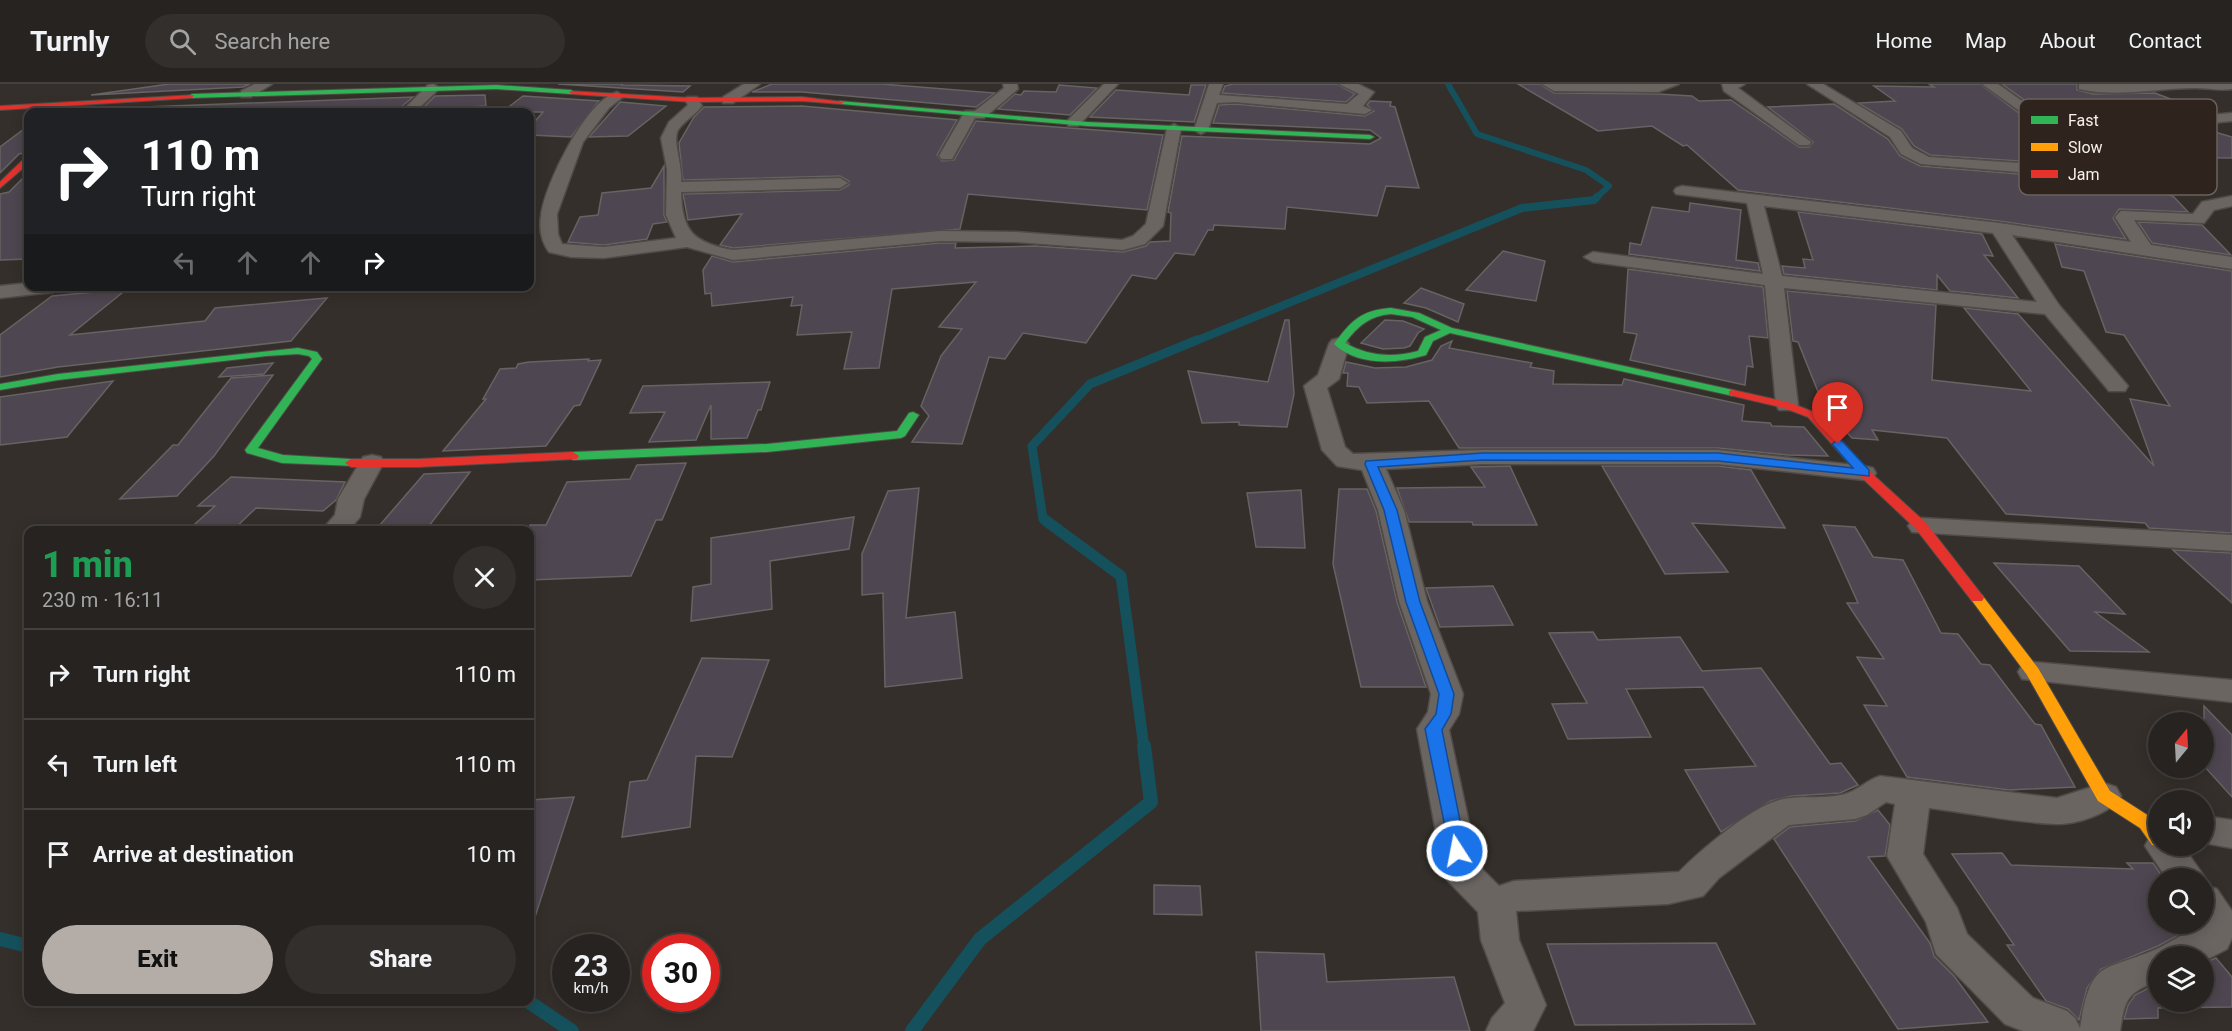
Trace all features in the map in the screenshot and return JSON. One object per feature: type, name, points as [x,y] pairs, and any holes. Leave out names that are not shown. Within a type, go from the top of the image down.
[{"type":"street","points":[[69,108],[71,84]]},
{"type":"street","points":[[246,94],[265,84]]},
{"type":"street","points":[[728,100],[753,84]]},
{"type":"street","points":[[947,156],[975,115],[1011,89],[1010,84]]},
{"type":"street","points":[[1073,123],[1112,84]]},
{"type":"street","points":[[1201,130],[1216,84]]},
{"type":"street","points":[[1346,84],[1367,92],[1363,99],[1349,109]]},
{"type":"street","points":[[1549,84],[1554,87],[1658,88],[1672,84]]},
{"type":"street","points":[[1724,84],[1738,84]]},
{"type":"street","points":[[1729,84],[1729,88],[1804,142]]},
{"type":"street","points":[[1814,84],[1896,134],[1906,152],[1926,161],[2019,168]]},
{"type":"street","points":[[1989,84],[2019,104]]},
{"type":"street","points":[[2201,85],[2232,99]]},
{"type":"street","points":[[2084,86],[2111,90],[2232,85]]},
{"type":"street","points":[[77,108],[166,97],[466,86],[692,100],[802,99],[1073,123],[1370,137]]},
{"type":"street","points":[[411,108],[427,87]]},
{"type":"street","points":[[617,96],[604,105],[576,141],[549,214],[549,234],[555,248],[564,251],[630,250],[687,242]]},
{"type":"street","points":[[1212,99],[1235,98],[1365,110]]},
{"type":"street","points":[[692,100],[695,106],[669,134],[668,142],[675,169],[673,187],[677,226],[687,242],[704,251],[733,255],[949,236],[1016,237],[1124,245],[1131,243],[1139,240],[1154,226],[1174,128]]},
{"type":"street","points":[[0,108],[24,108]]},
{"type":"street","points":[[2217,118],[2232,117]]},
{"type":"street","points":[[0,186],[24,165]]},
{"type":"street","points":[[673,187],[840,183]]},
{"type":"street","points":[[1682,191],[1999,228],[2232,263]]},
{"type":"street","points":[[1754,200],[1774,281],[1787,405]]},
{"type":"street","points":[[2144,249],[2123,217],[2127,215],[2198,219],[2208,206],[2232,201]]},
{"type":"street","points":[[534,217],[549,214]]},
{"type":"street","points":[[1999,228],[2050,309],[2117,387]]},
{"type":"street","points":[[1593,257],[1774,281],[2050,309]]},
{"type":"street","points":[[0,292],[24,289]]},
{"type":"street","points":[[1864,473],[1718,457],[1483,457],[1371,464],[1346,461],[1334,450],[1315,386],[1328,379],[1339,344],[1358,320],[1377,313],[1407,312],[1432,319],[1449,330],[1787,405],[1812,415],[1864,473],[1921,526],[2033,672],[2104,796],[2148,827]]},
{"type":"street","points":[[1339,344],[1348,351],[1394,360],[1422,353],[1429,339],[1449,330]]},
{"type":"street","points":[[0,387],[58,377],[266,353],[298,351],[313,354],[317,359],[251,450],[267,458],[372,462],[767,448],[901,434],[913,415]]},
{"type":"street","points":[[339,526],[347,518],[351,498],[372,462]]},
{"type":"street","points":[[1371,464],[1391,510],[1413,602],[1447,694],[1443,714],[1433,729],[1461,871],[1496,907]]},
{"type":"street","points":[[1921,526],[2232,543]]},
{"type":"street","points":[[2033,672],[2232,691]]},
{"type":"street","points":[[1506,1031],[1517,1020],[1526,1005],[1494,922],[1496,907],[1503,899],[1668,889],[1690,885],[1706,868],[1769,819],[1783,812],[1855,806],[1880,789],[2058,811],[2084,805],[2104,796]]},
{"type":"street","points":[[1914,794],[1905,856],[1944,919],[1950,942],[2019,1011],[2053,1024],[2061,1031]]},
{"type":"street","points":[[2214,831],[2232,834]]},
{"type":"street","points":[[2214,914],[2216,917],[2214,931]]},
{"type":"street","points":[[2197,946],[2213,938],[2214,934]]},
{"type":"street","points":[[2100,1031],[2105,996],[2121,978],[2148,968]]},
{"type":"building","points":[[169,84],[250,84],[243,87],[91,95]]},
{"type":"building","points":[[558,84],[623,84],[621,85],[690,86],[683,92]]},
{"type":"building","points":[[772,84],[882,84],[995,93],[976,107],[802,92],[752,92]]},
{"type":"building","points":[[1233,84],[1337,84],[1355,94],[1346,102],[1222,93],[1225,86]]},
{"type":"building","points":[[1518,84],[1540,84],[1554,93],[1658,94],[1692,96],[1699,101],[1731,100],[1799,147],[1809,147],[1813,142],[1768,107],[1834,104],[1888,139],[1900,156],[1920,166],[2019,174],[2019,195],[2170,195],[2188,212],[2119,209],[2113,218],[2126,239],[1999,221],[1738,190],[1687,145],[1683,146],[1652,126],[1598,131]]},
{"type":"building","points":[[1929,84],[1980,84],[2019,113],[2019,161],[1930,155],[1914,146],[1902,129],[1858,103],[1895,101],[1874,86],[1934,87]]},
{"type":"building","points":[[2002,84],[2077,84],[2077,90],[2093,94],[2155,93],[2171,99],[2023,99]]},
{"type":"building","points":[[1059,85],[1097,88],[1070,115],[998,109],[1015,94],[1021,95],[1024,91],[1056,92]]},
{"type":"building","points":[[1191,85],[1206,85],[1194,122],[1090,117],[1116,90],[1189,95]]},
{"type":"building","points":[[485,95],[486,106],[423,108],[435,96]]},
{"type":"building","points":[[523,96],[599,101],[571,137],[534,135],[534,122],[543,112],[534,112],[534,108],[507,108]]},
{"type":"building","points":[[413,97],[400,108],[119,108]]},
{"type":"building","points":[[1370,101],[1391,102],[1390,106],[1395,107],[1419,188],[1386,186],[1377,216],[1287,207],[1285,229],[1214,225],[1213,230],[1208,230],[1194,255],[1175,253],[1156,279],[1132,275],[1086,343],[1023,333],[1005,359],[989,357],[962,444],[912,442],[929,416],[921,406],[941,356],[962,329],[939,327],[976,282],[892,289],[879,368],[844,369],[852,332],[797,335],[802,305],[791,306],[793,297],[712,306],[711,293],[705,294],[703,270],[712,256],[733,262],[940,243],[956,243],[955,248],[1035,246],[1123,252],[1146,246],[1150,242],[1170,241],[1171,213],[1168,212],[1182,136],[1370,144],[1381,138],[1370,130],[1213,123],[1219,105],[1235,104],[1365,116],[1374,111],[1367,105]]},
{"type":"building","points":[[620,102],[666,106],[628,136],[589,137]]},
{"type":"building","points":[[802,106],[957,120],[937,155],[942,161],[954,160],[976,121],[1163,135],[1147,210],[968,194],[960,229],[733,248],[720,245],[742,214],[688,220],[683,194],[840,190],[849,185],[849,181],[840,176],[683,180],[679,143],[694,117],[704,107]]},
{"type":"building","points":[[24,129],[24,153],[19,154],[0,173],[0,147]]},
{"type":"building","points":[[2217,133],[2232,137],[2232,158],[2217,158]]},
{"type":"building","points":[[664,166],[664,215],[667,222],[653,224],[647,239],[604,245],[568,242],[580,217],[598,215],[602,193],[651,188]]},
{"type":"building","points":[[24,177],[24,259],[0,260],[0,194],[9,192]]},
{"type":"building","points":[[1690,203],[1741,210],[1736,260],[1758,263],[1760,271],[1629,254],[1630,243],[1641,245],[1652,207],[1689,212]]},
{"type":"building","points":[[1798,212],[1982,234],[1993,256],[1984,255],[2018,298],[1950,291],[1937,275],[1937,290],[1784,274],[1782,266],[1805,268],[1803,259],[1813,260]]},
{"type":"building","points":[[2138,222],[2202,225],[2231,255],[2152,243]]},
{"type":"building","points":[[2055,244],[2232,271],[2232,533],[2149,528],[2145,523],[2006,514],[1947,438],[1872,430],[1878,440],[1852,438],[1825,409],[1798,342],[1793,341],[1787,291],[1936,305],[1932,380],[2031,391],[1964,308],[2018,314],[2154,466],[2130,399],[2170,406],[2124,335],[2106,332],[2084,271],[2062,267]]},
{"type":"building","points":[[1503,251],[1545,261],[1536,301],[1466,290]]},
{"type":"building","points":[[1628,269],[1763,287],[1768,338],[1749,336],[1753,367],[1747,366],[1745,385],[1630,360],[1637,334],[1624,332]]},
{"type":"building","points":[[1421,288],[1464,304],[1458,322],[1426,308],[1404,303]]},
{"type":"building","points":[[125,291],[70,335],[205,321],[215,308],[327,298],[291,341],[58,367],[0,377],[0,335],[52,296]]},
{"type":"building","points":[[1285,320],[1289,320],[1294,394],[1287,427],[1239,425],[1239,422],[1202,423],[1188,371],[1268,382]]},
{"type":"building","points":[[1385,320],[1403,321],[1424,329],[1418,333],[1410,346],[1404,348],[1383,349],[1361,343]]},
{"type":"building","points":[[1452,341],[1449,348],[1532,363],[1530,367],[1554,371],[1553,384],[1622,385],[1624,379],[1744,405],[1742,421],[1770,423],[1772,426],[1804,427],[1828,456],[1787,455],[1718,448],[1459,448],[1429,401],[1367,403],[1359,387],[1347,386],[1348,373],[1343,373],[1346,362],[1375,368],[1406,367],[1432,360],[1441,346]]},
{"type":"building","points":[[589,359],[588,361],[601,360],[580,405],[574,406],[546,446],[443,451],[486,399],[483,399],[500,369],[516,368],[518,364],[529,362]]},
{"type":"building","points":[[273,363],[264,374],[219,377],[227,368]]},
{"type":"building","points":[[273,375],[214,456],[177,496],[120,499],[173,445],[178,445],[231,378]]},
{"type":"building","points":[[113,381],[67,437],[0,445],[0,397]]},
{"type":"building","points":[[770,382],[761,410],[758,410],[747,438],[711,439],[711,405],[696,440],[649,442],[665,412],[630,413],[643,386]]},
{"type":"building","points":[[686,463],[662,520],[656,520],[631,576],[534,580],[534,526],[530,525],[546,525],[567,482],[630,479],[637,465]]},
{"type":"building","points":[[1510,466],[1537,525],[1409,522],[1397,488],[1485,487],[1471,467]]},
{"type":"building","points":[[1602,466],[1718,466],[1751,470],[1785,528],[1692,523],[1728,572],[1665,574]]},
{"type":"building","points":[[470,472],[429,526],[379,526],[424,474]]},
{"type":"building","points":[[231,477],[345,482],[336,500],[323,511],[256,508],[237,526],[193,526],[215,506],[198,506]]},
{"type":"building","points":[[919,488],[906,618],[955,612],[962,678],[885,687],[883,593],[862,595],[862,554],[888,491]]},
{"type":"building","points":[[1339,489],[1367,489],[1376,511],[1397,602],[1426,687],[1361,687],[1333,564]]},
{"type":"building","points":[[1301,490],[1305,548],[1256,547],[1247,493]]},
{"type":"building","points":[[854,517],[849,549],[770,561],[772,609],[691,621],[693,587],[711,584],[711,538]]},
{"type":"building","points":[[1823,525],[1855,527],[1873,557],[1903,560],[1941,633],[1958,634],[1981,664],[1990,665],[2035,724],[2041,725],[2075,787],[2009,790],[1907,777],[1864,705],[1887,706],[1857,657],[1884,659],[1847,603],[1858,603]]},
{"type":"building","points":[[2173,550],[2232,553],[2232,603]]},
{"type":"building","points":[[1994,563],[2079,566],[2125,614],[2095,612],[2149,652],[2070,651]]},
{"type":"building","points":[[1493,586],[1513,625],[1440,627],[1426,588]]},
{"type":"building","points":[[1593,632],[1598,640],[1680,637],[1702,671],[1761,668],[1830,764],[1841,763],[1858,785],[1840,793],[1792,796],[1771,801],[1721,832],[1685,770],[1756,766],[1703,687],[1626,689],[1651,737],[1568,739],[1552,704],[1587,703],[1549,633]]},
{"type":"building","points":[[702,658],[769,660],[732,757],[696,756],[690,827],[622,837],[630,782],[647,780]]},
{"type":"building","points":[[2214,716],[2232,735],[2232,797],[2214,777]]},
{"type":"building","points":[[574,797],[535,917],[534,917],[534,800]]},
{"type":"building","points":[[1878,810],[1890,825],[1885,856],[1868,857],[1930,943],[1934,956],[1954,976],[1988,1022],[1898,1029],[1774,839],[1790,827],[1855,821]]},
{"type":"building","points":[[2002,853],[2011,865],[2133,869],[2127,863],[2153,863],[2156,868],[2148,868],[2148,934],[2180,934],[2158,946],[2148,946],[2148,950],[2101,969],[2087,988],[2079,1020],[2068,1009],[2046,1001],[2007,945],[2014,945],[1952,854]]},
{"type":"building","points":[[1154,885],[1200,886],[1202,915],[1154,914]]},
{"type":"building","points":[[1716,943],[1755,1024],[1575,1025],[1547,944]]},
{"type":"building","points":[[1256,952],[1324,954],[1327,982],[1454,977],[1470,1031],[1261,1031]]},
{"type":"building","points":[[2216,958],[2232,977],[2232,1007],[2214,1007],[2214,959]]},
{"type":"building","points":[[2148,988],[2148,1012],[2158,1012],[2158,1018],[2124,1019],[2128,1005],[2135,995]]},
{"type":"waterway","points":[[1448,84],[1477,134],[1586,170],[1609,186],[1595,199]]},
{"type":"waterway","points":[[1193,342],[1522,208],[1595,199]]},
{"type":"waterway","points":[[1047,522],[1043,519],[1032,446],[1090,384],[1197,340]]},
{"type":"waterway","points":[[1045,520],[1121,576],[1144,748]]},
{"type":"waterway","points":[[912,1031],[980,939],[1151,802],[1144,746]]},
{"type":"waterway","points":[[0,939],[24,945]]},
{"type":"waterway","points":[[534,1005],[572,1031]]},
{"type":"traffic: fast","points":[[192,96],[496,87],[571,92]]},
{"type":"traffic: fast","points":[[841,102],[1087,124],[1370,137]]},
{"type":"traffic: fast","points":[[1449,330],[1429,339],[1422,353],[1401,358],[1369,357],[1339,344],[1354,324],[1368,315],[1379,312],[1403,312],[1427,319],[1449,330],[1733,393]]},
{"type":"traffic: fast","points":[[0,387],[58,377],[266,353],[298,351],[313,354],[317,359],[251,450],[282,459],[351,463]]},
{"type":"traffic: fast","points":[[573,456],[767,448],[901,434],[913,415]]},
{"type":"traffic: slow","points":[[1977,598],[2033,672],[2104,796],[2148,826]]},
{"type":"traffic: jam","points":[[571,92],[692,100],[802,99],[841,102]]},
{"type":"traffic: jam","points":[[0,108],[192,96]]},
{"type":"traffic: jam","points":[[0,186],[24,164]]},
{"type":"traffic: jam","points":[[1733,393],[1787,405],[1812,415],[1864,473],[1921,526],[1977,598]]},
{"type":"traffic: jam","points":[[351,463],[419,463],[573,456]]},
{"type":"route","points":[[1457,851],[1433,729],[1443,714],[1447,694],[1413,602],[1391,510],[1371,464],[1483,457],[1718,457],[1864,473],[1838,444]]}]
